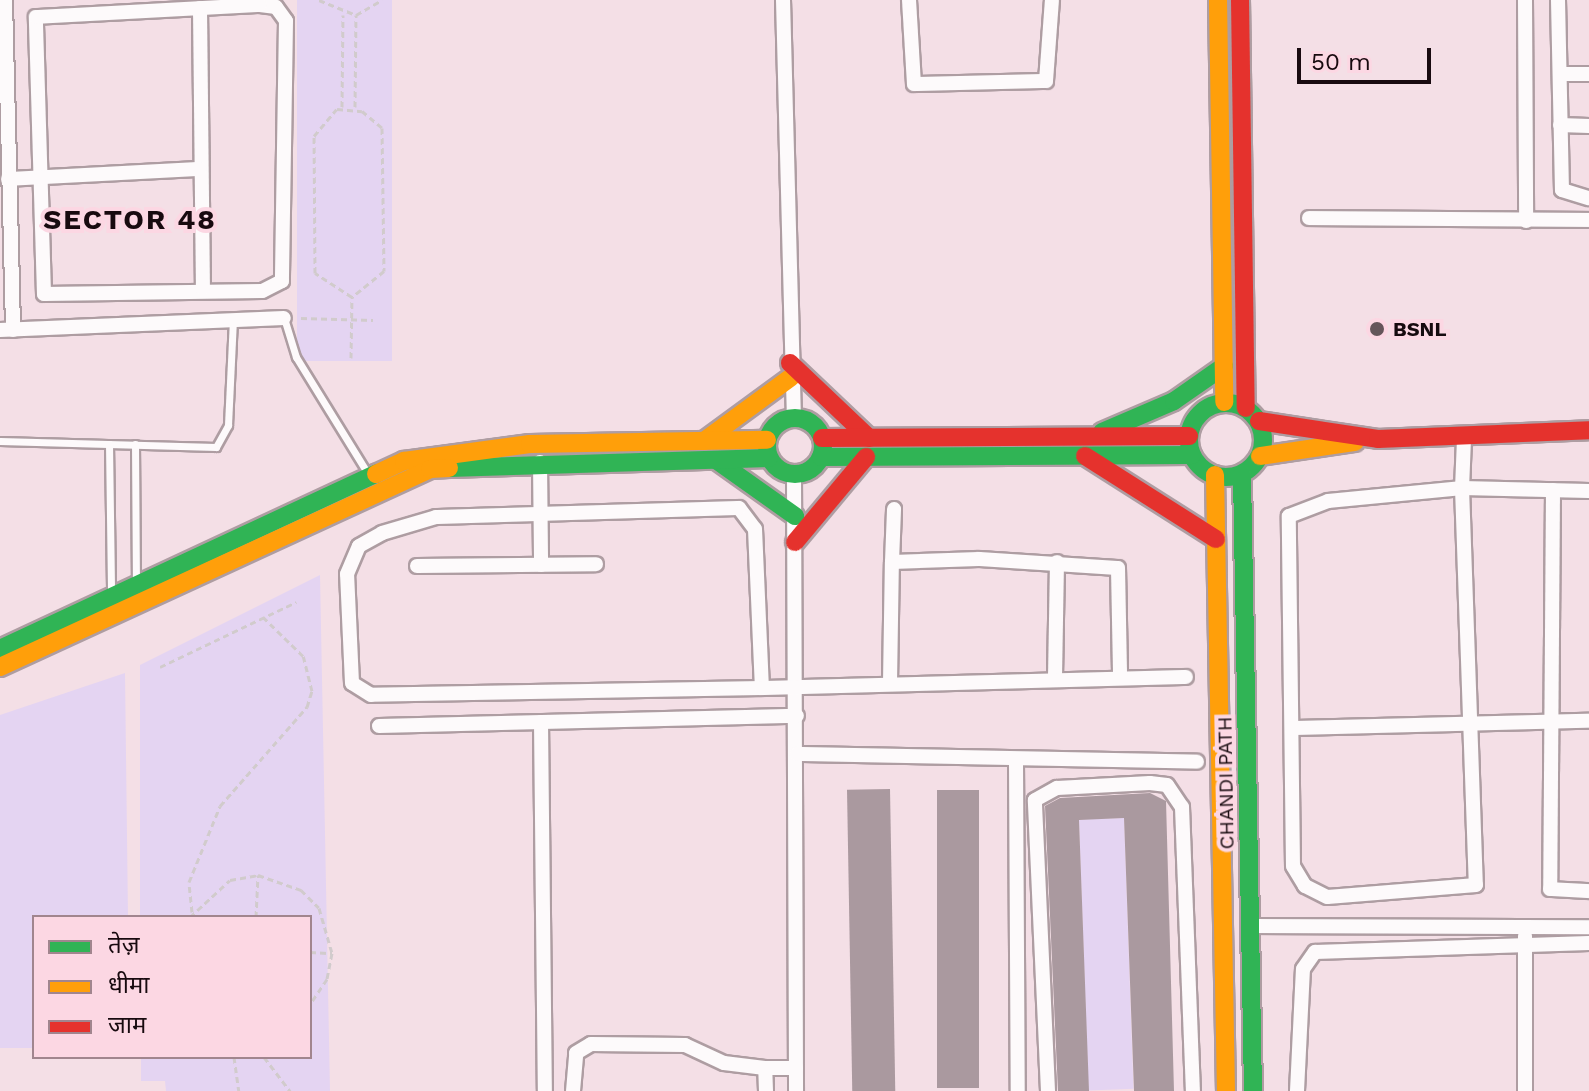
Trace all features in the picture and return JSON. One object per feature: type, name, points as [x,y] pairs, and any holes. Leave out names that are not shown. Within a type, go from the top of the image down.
[{"type":"street","points":[[5,0],[8,179],[6,330],[284,318]]},
{"type":"street","points":[[783,0],[790,370],[794,418]]},
{"type":"street","points":[[909,0],[914,84],[1046,81],[1052,0]]},
{"type":"street","points":[[1218,0],[1224,402]]},
{"type":"street","points":[[1240,0],[1252,415],[1260,456]]},
{"type":"street","points":[[1525,0],[1526,221]]},
{"type":"street","points":[[1558,0],[1562,190],[1589,198]]},
{"type":"street","points":[[97,7],[276,7],[286,21],[282,281],[262,291],[203,288],[44,294],[36,17],[97,7]]},
{"type":"street","points":[[200,8],[203,288]]},
{"type":"street","points":[[1560,74],[1589,74]]},
{"type":"street","points":[[1560,125],[1589,126]]},
{"type":"street","points":[[8,179],[200,169]]},
{"type":"street","points":[[1309,218],[1589,220]]},
{"type":"street","points":[[1085,446],[1174,401],[1224,366]]},
{"type":"street","points":[[704,441],[790,370]]},
{"type":"street","points":[[790,370],[868,448]]},
{"type":"street","points":[[1224,402],[1252,415],[1378,439]]},
{"type":"street","points":[[1192,455],[1189,436],[1201,413],[1224,402]]},
{"type":"street","points":[[768,449],[777,424],[794,418],[812,423],[821,448]]},
{"type":"street","points":[[794,475],[821,448],[1085,446],[1192,455],[1215,475],[1242,474],[1260,456],[1378,439],[1464,439],[1589,430]]},
{"type":"street","points":[[1085,446],[1189,436]]},
{"type":"street","points":[[1464,439],[1462,488],[1476,885],[1327,897],[1305,886],[1293,866],[1289,516],[1328,501],[1462,488],[1589,491]]},
{"type":"street","points":[[0,649],[136,582],[373,482],[476,447],[704,441],[768,449],[794,475],[796,1091]]},
{"type":"street","points":[[1085,446],[1216,539]]},
{"type":"street","points":[[795,542],[868,448]]},
{"type":"street","points":[[0,667],[137,602],[373,482],[430,469],[540,462],[715,459],[768,449]]},
{"type":"street","points":[[715,459],[795,516]]},
{"type":"street","points":[[540,462],[541,565]]},
{"type":"street","name":"CHANDI PATH","points":[[1242,474],[1253,1091]]},
{"type":"street","name":"CHANDI PATH","points":[[1215,475],[1226,1091]]},
{"type":"street","points":[[1553,490],[1550,889],[1589,891]]},
{"type":"street","points":[[890,683],[894,509]]},
{"type":"street","points":[[762,688],[755,529],[745,510],[539,510],[436,517],[359,546],[347,574],[352,683],[360,693],[762,688],[1055,677],[1186,677]]},
{"type":"street","points":[[892,562],[1057,562],[1118,568],[1120,676]]},
{"type":"street","points":[[1055,677],[1057,562]]},
{"type":"street","points":[[417,566],[596,564]]},
{"type":"street","points":[[379,726],[797,716]]},
{"type":"street","points":[[1292,728],[1589,721]]},
{"type":"street","points":[[541,722],[545,1091]]},
{"type":"street","points":[[797,754],[1016,762],[1197,762]]},
{"type":"street","points":[[1016,762],[1018,1091]]},
{"type":"street","points":[[1048,1091],[1035,800],[1057,788],[1150,783],[1167,785],[1182,807],[1193,1091]]},
{"type":"street","points":[[1251,926],[1589,927]]},
{"type":"street","points":[[1525,927],[1525,1091]]},
{"type":"street","points":[[1297,1091],[1303,969],[1315,952],[1589,943]]},
{"type":"street","points":[[573,1091],[576,1053],[591,1044],[685,1045],[724,1063],[796,1068]]},
{"type":"street","points":[[765,1068],[766,1091]]},
{"type":"lane","points":[[0,441],[210,449],[224,439],[233,318]]},
{"type":"lane","points":[[284,318],[296,357],[373,482]]},
{"type":"lane","points":[[109,444],[112,614]]},
{"type":"lane","points":[[135,444],[137,602]]},
{"type":"path","points":[[319,0],[343,15],[356,15],[382,0]]},
{"type":"path","points":[[343,15],[342,107],[314,136],[315,273],[352,297]]},
{"type":"path","points":[[355,109],[356,15]]},
{"type":"path","points":[[342,107],[355,109],[382,128],[384,271],[352,297]]},
{"type":"path","points":[[351,358],[352,297]]},
{"type":"path","points":[[284,318],[373,320]]},
{"type":"path","points":[[160,667],[296,602]]},
{"type":"path","points":[[191,915],[189,882],[220,806],[245,770],[307,707],[312,691],[303,656],[263,617]]},
{"type":"path","points":[[192,912],[230,880],[258,875],[301,890],[319,908],[332,953],[327,979],[312,1001]]},
{"type":"path","points":[[256,915],[258,875]]},
{"type":"path","points":[[312,952],[332,953]]},
{"type":"path","points":[[234,1059],[239,1091]]},
{"type":"path","points":[[266,1059],[290,1091]]},
{"type":"shaded area","points":[[297,0],[392,0],[392,361],[297,361]]},
{"type":"shaded area","points":[[320,575],[330,1091],[166,1091],[165,1081],[141,1081],[141,1059],[312,1059],[312,915],[140,915],[140,665]]},
{"type":"shaded area","points":[[125,673],[128,915],[32,915],[32,1048],[0,1048],[0,715]]},
{"type":"shaded area","points":[[1124,818],[1133,1089],[1088,1090],[1079,820]]},
{"type":"building","points":[[890,789],[895,1091],[852,1091],[847,790]]},
{"type":"building","points":[[937,790],[979,790],[979,1088],[937,1088]]},
{"type":"building","points":[[1150,793],[1166,801],[1174,1091],[1134,1091],[1124,818],[1079,820],[1089,1091],[1058,1091],[1045,806],[1060,798]]},
{"type":"traffic: fast","points":[[1102,432],[1174,401],[1224,366]]},
{"type":"traffic: fast","points":[[1226,403],[1247,409],[1257,419],[1263,440],[1257,461],[1247,471],[1226,477],[1205,471],[1195,461],[1189,440],[1195,419],[1205,409],[1226,403]]},
{"type":"traffic: fast","points":[[795,418],[815,426],[823,446],[815,466],[795,474],[775,466],[767,446],[775,426],[795,418]]},
{"type":"traffic: fast","points":[[821,457],[1192,455]]},
{"type":"traffic: fast","points":[[449,468],[769,458]]},
{"type":"traffic: fast","points":[[716,460],[795,516]]},
{"type":"traffic: fast","points":[[0,649],[376,474]]},
{"type":"traffic: fast","points":[[1242,474],[1253,1091]]},
{"type":"traffic: slow","points":[[1218,0],[1224,402]]},
{"type":"traffic: slow","points":[[704,441],[790,378]]},
{"type":"traffic: slow","points":[[376,474],[404,461],[530,444],[767,440]]},
{"type":"traffic: slow","points":[[1260,456],[1355,442]]},
{"type":"traffic: slow","points":[[0,667],[430,469],[449,468]]},
{"type":"traffic: slow","points":[[1215,475],[1226,1091]]},
{"type":"traffic: jam","points":[[1240,0],[1246,408]]},
{"type":"traffic: jam","points":[[790,363],[869,438]]},
{"type":"traffic: jam","points":[[1259,421],[1378,439],[1589,430]]},
{"type":"traffic: jam","points":[[822,438],[1189,436]]},
{"type":"traffic: jam","points":[[1085,456],[1216,539]]},
{"type":"traffic: jam","points":[[795,542],[866,457]]},
{"type":"place","name":"BSNL","points":[[1377,329]]},
{"type":"district","name":"SECTOR 48","points":[[130,220]]}]
